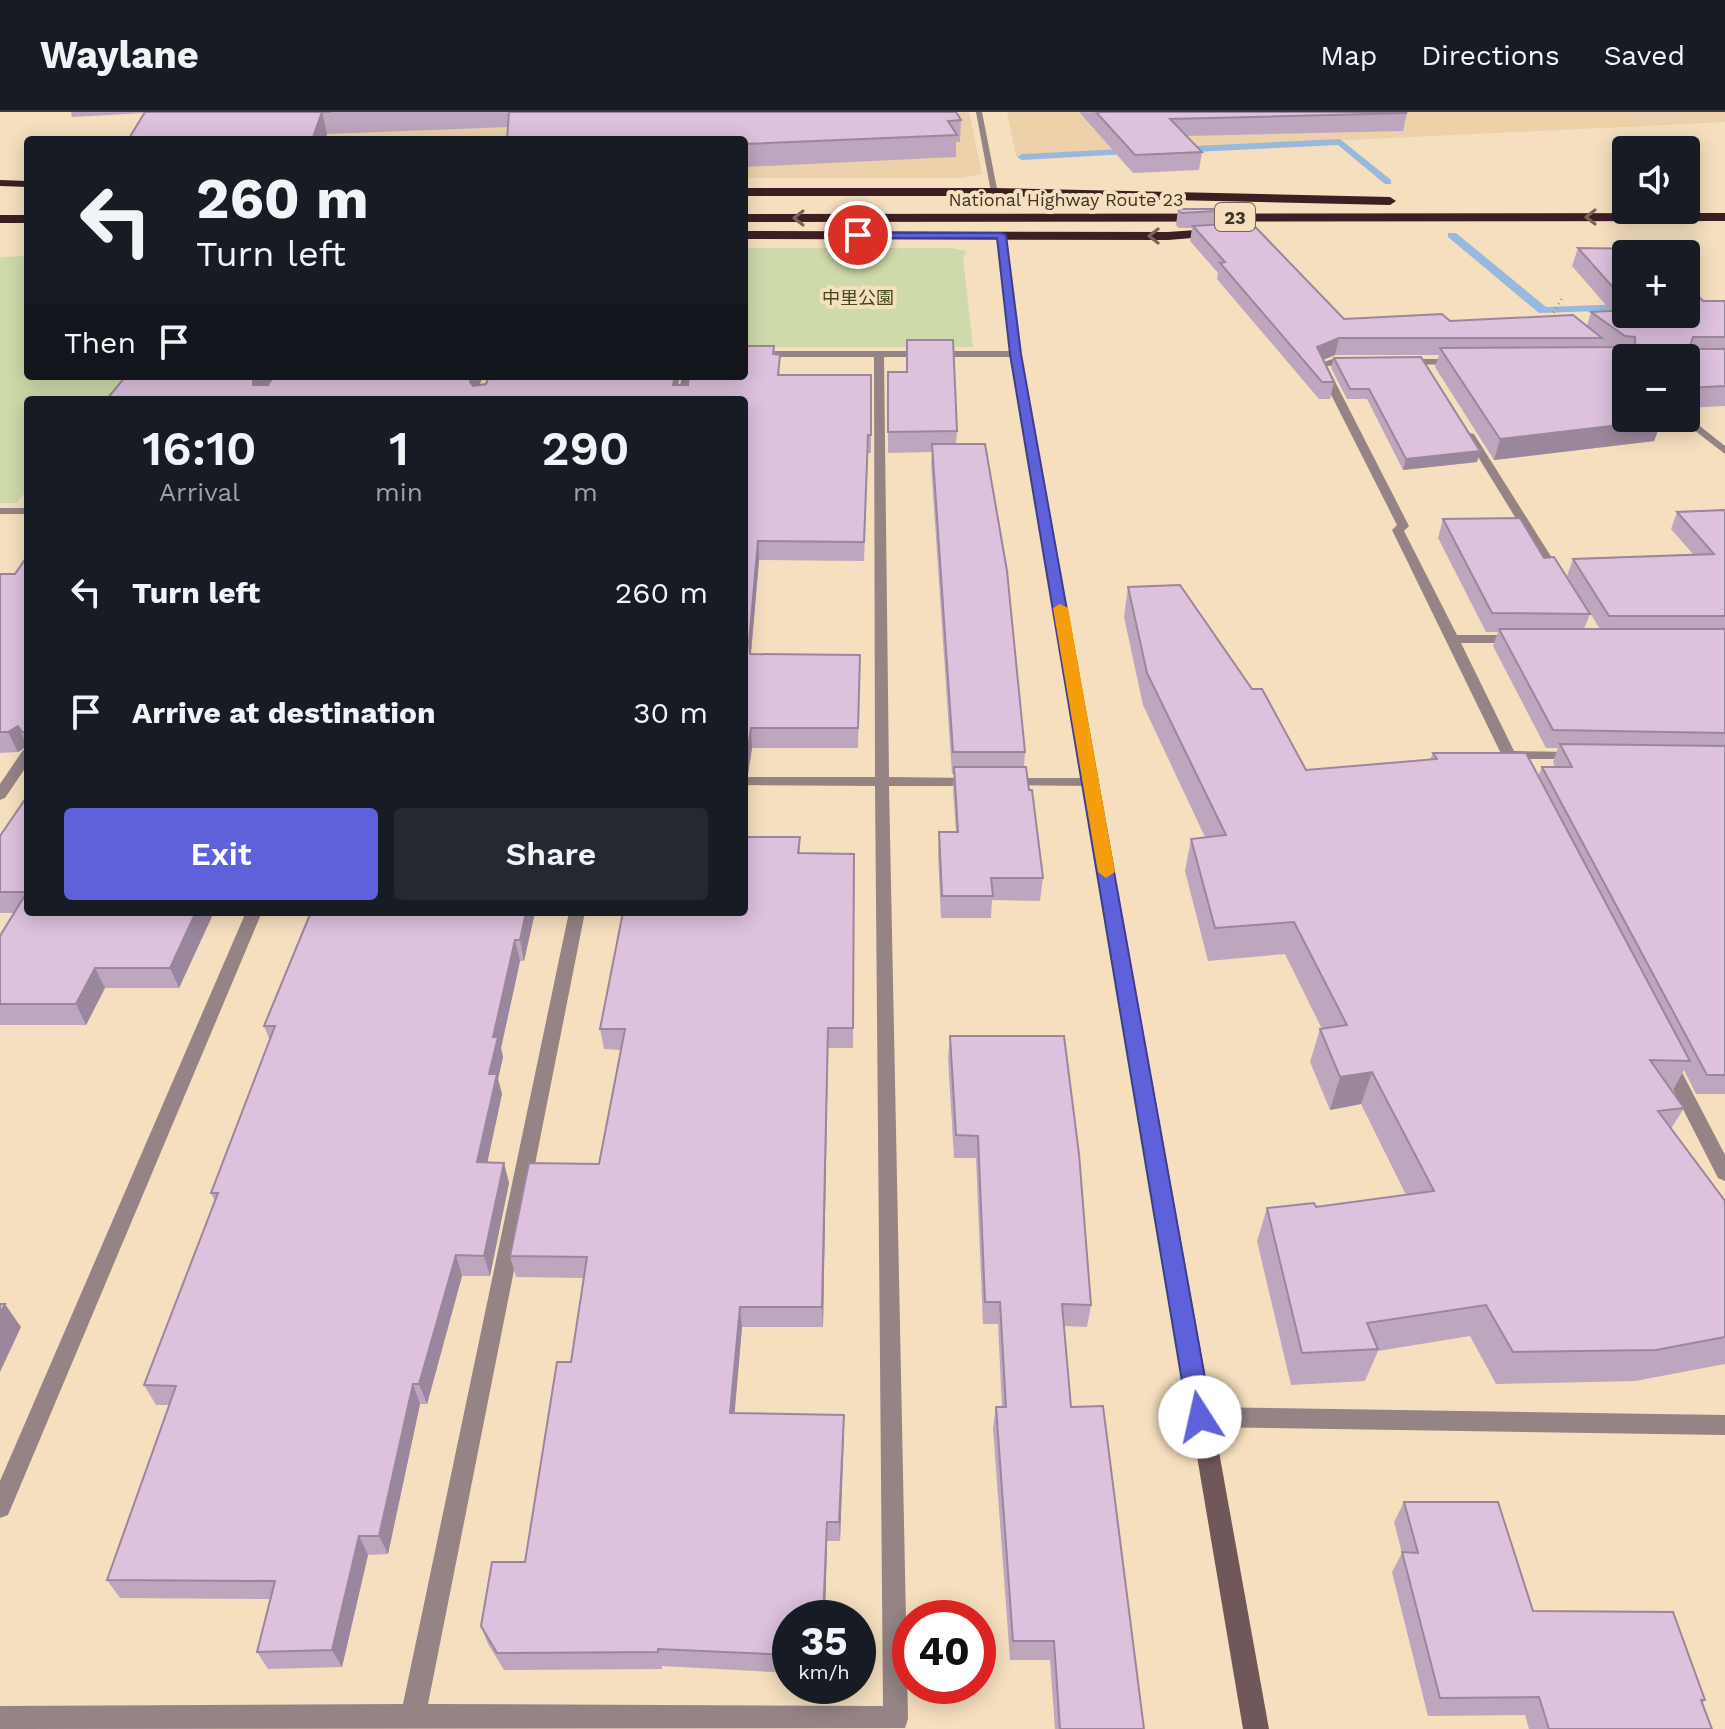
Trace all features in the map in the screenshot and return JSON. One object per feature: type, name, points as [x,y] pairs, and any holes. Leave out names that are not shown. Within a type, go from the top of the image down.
[{"type":"highway","points":[[0,183],[24,184]]},
{"type":"highway","points":[[748,192],[995,192]]},
{"type":"highway","name":"National Highway Route 23","points":[[748,203],[1410,202],[995,192]]},
{"type":"highway","points":[[0,193],[24,193]]},
{"type":"highway","points":[[748,235],[1168,236],[1455,217]]},
{"type":"highway","name":"National Highway Route 23","points":[[748,218],[1725,217]]},
{"type":"highway","points":[[0,219],[24,219]]},
{"type":"street","points":[[979,112],[995,192]]},
{"type":"street","points":[[1001,235],[1016,354],[1256,1729]]},
{"type":"street","points":[[748,354],[1016,354]]},
{"type":"street","points":[[0,1718],[413,1716],[896,1719],[879,354]]},
{"type":"street","points":[[1364,361],[1335,361],[1321,365],[1403,526],[1398,530],[1523,783]]},
{"type":"street","points":[[1394,362],[1468,362]]},
{"type":"street","points":[[1424,362],[1432,375]]},
{"type":"street","points":[[1465,428],[1564,587]]},
{"type":"street","points":[[1700,430],[1725,451]]},
{"type":"street","points":[[0,511],[24,511]]},
{"type":"street","points":[[1453,639],[1525,639]]},
{"type":"street","points":[[1509,755],[1586,756]]},
{"type":"street","points":[[0,795],[5,782],[24,758]]},
{"type":"street","points":[[748,781],[1091,782]]},
{"type":"street","points":[[0,1507],[252,916]]},
{"type":"street","points":[[413,1716],[576,916]]},
{"type":"street","points":[[1660,1048],[1725,1173]]},
{"type":"street","points":[[1200,1417],[1725,1425]]},
{"type":"path","points":[[1562,298],[1550,319],[1562,330]]},
{"type":"shaded area","points":[[178,112],[969,112],[982,174],[960,178],[748,178],[748,136],[164,136]]},
{"type":"shaded area","points":[[1007,112],[1725,112],[1725,122],[1016,156]]},
{"type":"green space","name":"中里公園","points":[[748,248],[951,248],[966,251],[963,259],[973,347],[748,347]]},
{"type":"green space","points":[[24,256],[24,380],[122,380],[108,396],[24,396],[24,494],[16,503],[0,503],[0,257]]},
{"type":"building","points":[[145,112],[322,112],[313,136],[130,136]]},
{"type":"building","points":[[509,112],[956,112],[961,120],[948,121],[957,135],[748,144],[748,136],[507,136]]},
{"type":"building","points":[[1096,112],[1407,113],[1170,119],[1202,152],[1135,155]]},
{"type":"building","points":[[1178,209],[1238,209],[1243,214],[1235,210],[1181,213]]},
{"type":"building","points":[[1243,214],[1344,319],[1442,314],[1450,321],[1573,315],[1602,338],[1339,338],[1317,347],[1334,382],[1322,382],[1220,263],[1225,262],[1193,226],[1240,223]]},
{"type":"building","points":[[1578,248],[1612,248],[1612,286]]},
{"type":"building","points":[[1700,298],[1703,301],[1725,301],[1725,337],[1693,337],[1691,344],[1635,344],[1635,337],[1625,336],[1614,328],[1700,328]]},
{"type":"building","points":[[1612,311],[1612,327],[1591,312]]},
{"type":"building","points":[[907,340],[953,340],[957,431],[888,432],[888,372],[907,372]]},
{"type":"building","points":[[748,346],[774,346],[773,354],[780,355],[778,375],[871,375],[871,435],[868,435],[864,542],[758,541],[749,643],[750,654],[860,655],[858,728],[751,728],[748,748],[748,396],[109,396],[123,380],[254,380],[253,385],[268,385],[271,380],[471,380],[473,386],[486,384],[488,380],[674,380],[673,385],[688,385],[689,380],[748,380]]},
{"type":"building","points":[[1612,347],[1612,426],[1500,439],[1440,348]]},
{"type":"building","points":[[1700,349],[1725,349],[1725,386],[1700,387]]},
{"type":"building","points":[[1421,357],[1480,451],[1406,459],[1369,389],[1350,389],[1334,358]]},
{"type":"building","points":[[932,444],[985,444],[1007,571],[1025,752],[953,752]]},
{"type":"building","points":[[1725,510],[1725,616],[1609,616],[1573,559],[1714,554],[1677,512]]},
{"type":"building","points":[[1520,518],[1544,558],[1554,557],[1590,614],[1492,613],[1443,519]]},
{"type":"building","points":[[24,561],[24,732],[18,726],[8,732],[0,732],[0,574],[15,574]]},
{"type":"building","points":[[1180,585],[1252,689],[1262,689],[1306,770],[1437,759],[1433,753],[1526,753],[1690,1061],[1650,1060],[1684,1108],[1658,1111],[1725,1201],[1725,1337],[1656,1350],[1513,1352],[1486,1305],[1367,1323],[1378,1349],[1302,1353],[1267,1208],[1314,1203],[1316,1207],[1434,1191],[1372,1072],[1340,1077],[1320,1029],[1347,1025],[1294,922],[1215,928],[1191,839],[1226,835],[1147,673],[1128,587]]},
{"type":"building","points":[[1499,629],[1725,629],[1725,733],[1553,730]]},
{"type":"building","points":[[1560,744],[1725,746],[1725,1075],[1707,1075],[1542,767],[1572,767]]},
{"type":"building","points":[[954,767],[1026,767],[1029,790],[1032,790],[1043,878],[991,878],[993,896],[942,896],[939,832],[958,832]]},
{"type":"building","points":[[24,801],[24,892],[0,892],[0,836]]},
{"type":"building","points":[[748,837],[800,837],[798,853],[854,854],[853,1028],[828,1028],[822,1307],[740,1307],[730,1413],[844,1415],[839,1522],[827,1522],[824,1600],[772,1600],[772,1654],[658,1649],[658,1652],[497,1653],[481,1626],[492,1562],[525,1562],[557,1362],[571,1362],[587,1257],[510,1256],[529,1163],[599,1164],[625,1029],[600,1029],[622,916],[748,916]]},
{"type":"building","points":[[24,897],[24,916],[194,916],[170,968],[95,968],[76,1004],[0,1004],[0,936]]},
{"type":"building","points":[[309,916],[525,916],[520,940],[515,940],[493,1037],[498,1037],[489,1074],[497,1074],[477,1162],[504,1163],[484,1256],[456,1255],[419,1384],[413,1384],[379,1536],[359,1536],[332,1650],[257,1652],[275,1581],[107,1580],[176,1386],[144,1385],[218,1193],[211,1193],[275,1026],[264,1026]]},
{"type":"building","points":[[950,1036],[1064,1036],[1079,1154],[1091,1305],[1062,1304],[1071,1407],[1103,1406],[1144,1729],[1060,1729],[1054,1641],[1013,1641],[996,1407],[1006,1407],[1000,1302],[985,1302],[978,1136],[956,1135]]},
{"type":"building","points":[[1404,1502],[1498,1502],[1533,1611],[1673,1612],[1705,1700],[1701,1700],[1712,1729],[1549,1729],[1539,1697],[1440,1698],[1402,1552],[1418,1553]]},
{"type":"waterway","points":[[1174,150],[1340,142],[1388,182]]},
{"type":"waterway","points":[[1022,157],[1142,151]]},
{"type":"waterway","points":[[1452,235],[1543,311],[1612,308]]},
{"type":"slow traffic","points":[[1060,608],[1106,872]]},
{"type":"route","points":[[858,235],[1001,235],[1016,354],[1200,1417]]}]
